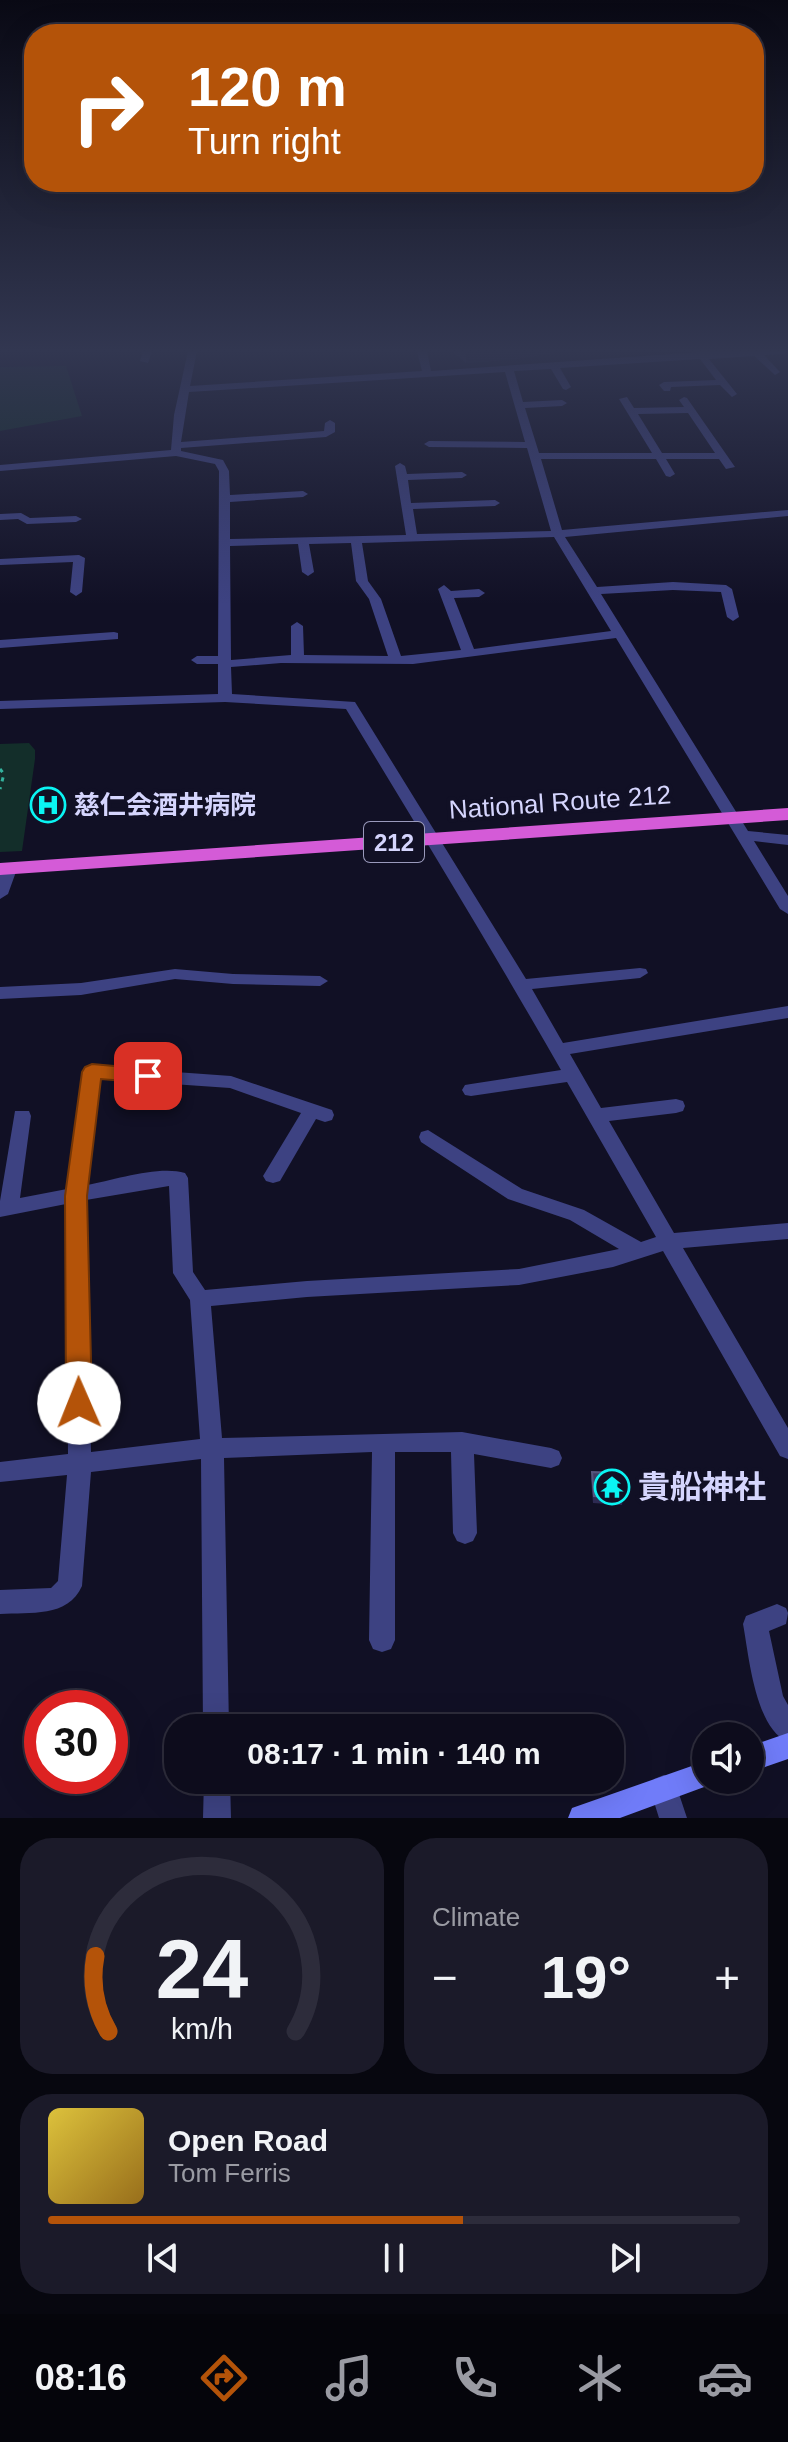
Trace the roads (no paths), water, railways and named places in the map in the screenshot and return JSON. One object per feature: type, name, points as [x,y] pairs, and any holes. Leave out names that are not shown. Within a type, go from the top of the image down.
[{"type":"highway","name":"National Route 212","points":[[5,869],[434,839],[739,827],[788,814]]},
{"type":"main road","points":[[764,1754],[788,1746]]},
{"type":"main road","points":[[582,1818],[692,1779]]},
{"type":"street","points":[[176,436],[176,449]]},
{"type":"street","points":[[0,468],[308,436]]},
{"type":"street","points":[[528,436],[558,534],[788,909]]},
{"type":"street","points":[[646,436],[670,474]]},
{"type":"street","points":[[708,436],[730,467]]},
{"type":"street","points":[[429,444],[532,451],[722,456]]},
{"type":"street","points":[[176,449],[219,462],[224,471],[225,698]]},
{"type":"street","points":[[412,539],[401,472],[462,475]]},
{"type":"street","points":[[223,499],[303,494]]},
{"type":"street","points":[[406,506],[495,503]]},
{"type":"street","points":[[224,543],[558,534],[788,513]]},
{"type":"street","points":[[0,517],[21,516],[27,521],[76,519]]},
{"type":"street","points":[[356,538],[362,581],[375,599],[396,660]]},
{"type":"street","points":[[303,540],[308,572]]},
{"type":"street","points":[[0,562],[79,558],[76,592]]},
{"type":"street","points":[[593,591],[673,586],[726,589],[733,617]]},
{"type":"street","points":[[469,653],[445,592],[479,593]]},
{"type":"street","points":[[297,626],[298,659]]},
{"type":"street","points":[[197,660],[396,660],[620,634]]},
{"type":"street","points":[[0,644],[114,636]]},
{"type":"street","points":[[0,705],[225,698],[350,705],[521,985],[666,1242],[788,1449]]},
{"type":"street","points":[[739,827],[788,840]]},
{"type":"street","points":[[0,894],[5,869]]},
{"type":"street","points":[[521,985],[640,973]]},
{"type":"street","points":[[0,993],[81,989],[175,974],[320,981]]},
{"type":"street","points":[[556,1050],[788,1012]]},
{"type":"street","points":[[0,1602],[56,1599],[70,1586],[80,1462],[76,1196],[92,1072],[231,1082],[318,1112],[273,1176]]},
{"type":"street","points":[[471,1090],[570,1075]]},
{"type":"street","points":[[594,1116],[676,1106]]},
{"type":"street","points":[[22,1116],[4,1208],[150,1180],[178,1178],[183,1273],[200,1299],[212,1448],[216,1714]]},
{"type":"street","points":[[428,1137],[515,1194],[577,1215],[639,1251]]},
{"type":"street","points":[[200,1299],[307,1289],[519,1277],[613,1259],[666,1242],[788,1231]]},
{"type":"street","points":[[0,1472],[212,1448],[384,1442],[462,1442],[551,1458]]},
{"type":"street","points":[[382,1640],[384,1442]]},
{"type":"street","points":[[462,1442],[465,1533]]},
{"type":"street","points":[[777,1616],[755,1624],[771,1701],[788,1729]]},
{"type":"street","points":[[664,1789],[673,1818]]},
{"type":"street","points":[[217,1794],[217,1818]]},
{"type":"place","name":"慈仁会酒井病院","points":[[48,805]]},
{"type":"place","name":"貴船神社","points":[[612,1487]]}]
